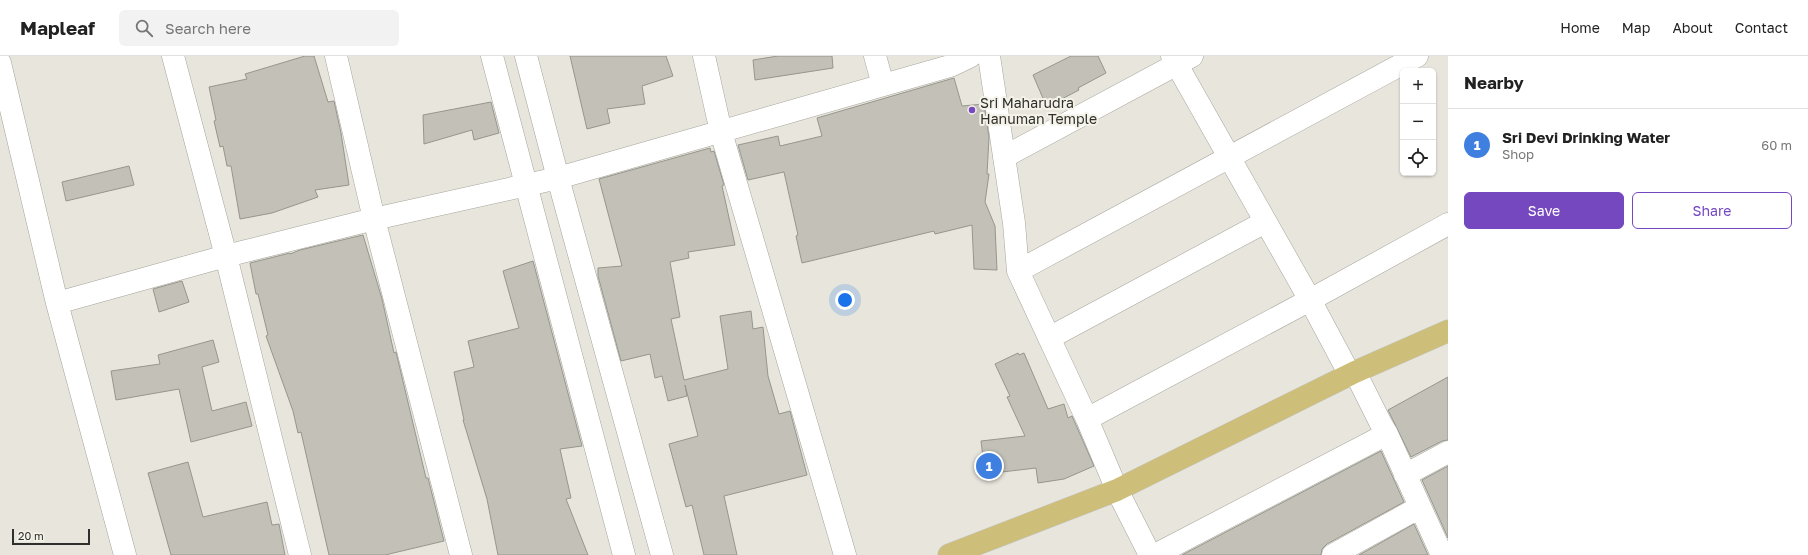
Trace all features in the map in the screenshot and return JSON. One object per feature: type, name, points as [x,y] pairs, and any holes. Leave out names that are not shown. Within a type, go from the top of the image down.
[{"type":"main road","points":[[949,555],[1117,490],[1352,374],[1448,331]]},
{"type":"street","points":[[173,56],[226,256],[300,555]]},
{"type":"street","points":[[336,56],[374,219],[461,555]]},
{"type":"street","points":[[492,56],[624,555]]},
{"type":"street","points":[[526,56],[558,178],[662,555]]},
{"type":"street","points":[[704,56],[721,132],[845,555]]},
{"type":"street","points":[[875,56],[883,85]]},
{"type":"street","points":[[57,303],[226,256],[374,219],[558,178],[883,85],[949,61],[971,56]]},
{"type":"street","points":[[989,56],[1014,224],[1018,271],[1087,419],[1117,490],[1150,555]]},
{"type":"street","points":[[1018,271],[1417,56]]},
{"type":"street","points":[[1004,157],[1180,59],[1228,158],[1387,434],[1442,555]]},
{"type":"street","points":[[0,62],[57,303],[125,555]]},
{"type":"street","points":[[1049,338],[1265,222]]},
{"type":"street","points":[[1087,419],[1310,300],[1448,224]]},
{"type":"street","points":[[1155,555],[1387,434]]},
{"type":"street","points":[[1405,475],[1448,452]]},
{"type":"street","points":[[1332,555],[1420,508]]},
{"type":"building","points":[[305,56],[314,56],[328,102],[334,101],[341,133],[349,185],[315,190],[318,197],[272,213],[240,219],[231,166],[227,166],[223,146],[220,147],[214,121],[216,120],[209,87],[247,79],[245,74]]},
{"type":"building","points":[[570,56],[666,56],[673,76],[642,86],[645,104],[607,109],[610,123],[587,129]]},
{"type":"building","points":[[778,56],[832,56],[833,68],[755,80],[753,60]]},
{"type":"building","points":[[1071,56],[1098,56],[1106,73],[1058,101],[1045,103],[1033,75]]},
{"type":"building","points":[[954,78],[962,106],[984,104],[989,137],[987,174],[989,174],[985,202],[995,226],[997,270],[974,269],[972,225],[935,234],[934,231],[802,263],[796,236],[798,235],[784,172],[748,180],[738,145],[778,136],[780,146],[822,136],[817,118]]},
{"type":"building","points":[[491,102],[499,133],[474,140],[472,130],[424,144],[423,115]]},
{"type":"building","points":[[710,148],[711,152],[714,151],[724,185],[722,186],[735,245],[688,252],[689,258],[670,262],[680,317],[671,319],[684,380],[728,369],[720,316],[751,311],[753,329],[763,327],[768,376],[779,414],[790,411],[807,475],[724,496],[737,555],[704,555],[692,505],[686,507],[669,444],[698,436],[685,385],[687,396],[668,401],[662,376],[655,378],[650,354],[621,361],[598,276],[598,268],[622,266],[599,179]]},
{"type":"building","points":[[129,166],[134,185],[66,201],[62,182]]},
{"type":"building","points":[[363,235],[382,299],[394,353],[396,352],[426,478],[428,478],[444,541],[385,555],[329,555],[301,432],[298,433],[293,411],[266,336],[268,335],[258,294],[256,294],[250,263]]},
{"type":"building","points":[[533,261],[582,446],[560,449],[571,498],[566,499],[588,555],[498,555],[487,499],[463,420],[454,372],[474,367],[468,341],[519,328],[503,271]]},
{"type":"building","points":[[182,281],[189,302],[159,312],[153,289]]},
{"type":"building","points":[[213,340],[219,362],[202,367],[212,411],[246,402],[252,426],[191,442],[179,389],[116,400],[111,371],[160,364],[158,355]]},
{"type":"building","points":[[1018,353],[1019,355],[1024,353],[1048,409],[1064,404],[1068,418],[1072,416],[1094,466],[1064,479],[1038,483],[1036,468],[985,474],[981,441],[1025,436],[1007,397],[1010,396],[995,364]]},
{"type":"building","points":[[1448,377],[1448,440],[1442,441],[1411,457],[1388,410]]},
{"type":"building","points":[[1381,451],[1404,502],[1327,544],[1322,549],[1321,555],[1182,555]]},
{"type":"building","points":[[188,462],[203,517],[267,502],[272,525],[279,524],[285,555],[171,555],[148,473]]},
{"type":"building","points":[[1448,466],[1448,538],[1422,480]]},
{"type":"building","points":[[1414,524],[1428,555],[1359,555]]},
{"type":"place","name":"Sri Maharudra Hanuman Temple","points":[[972,110]]},
{"type":"place","name":"Sri Devi Drinking Water","points":[[989,466]]}]
